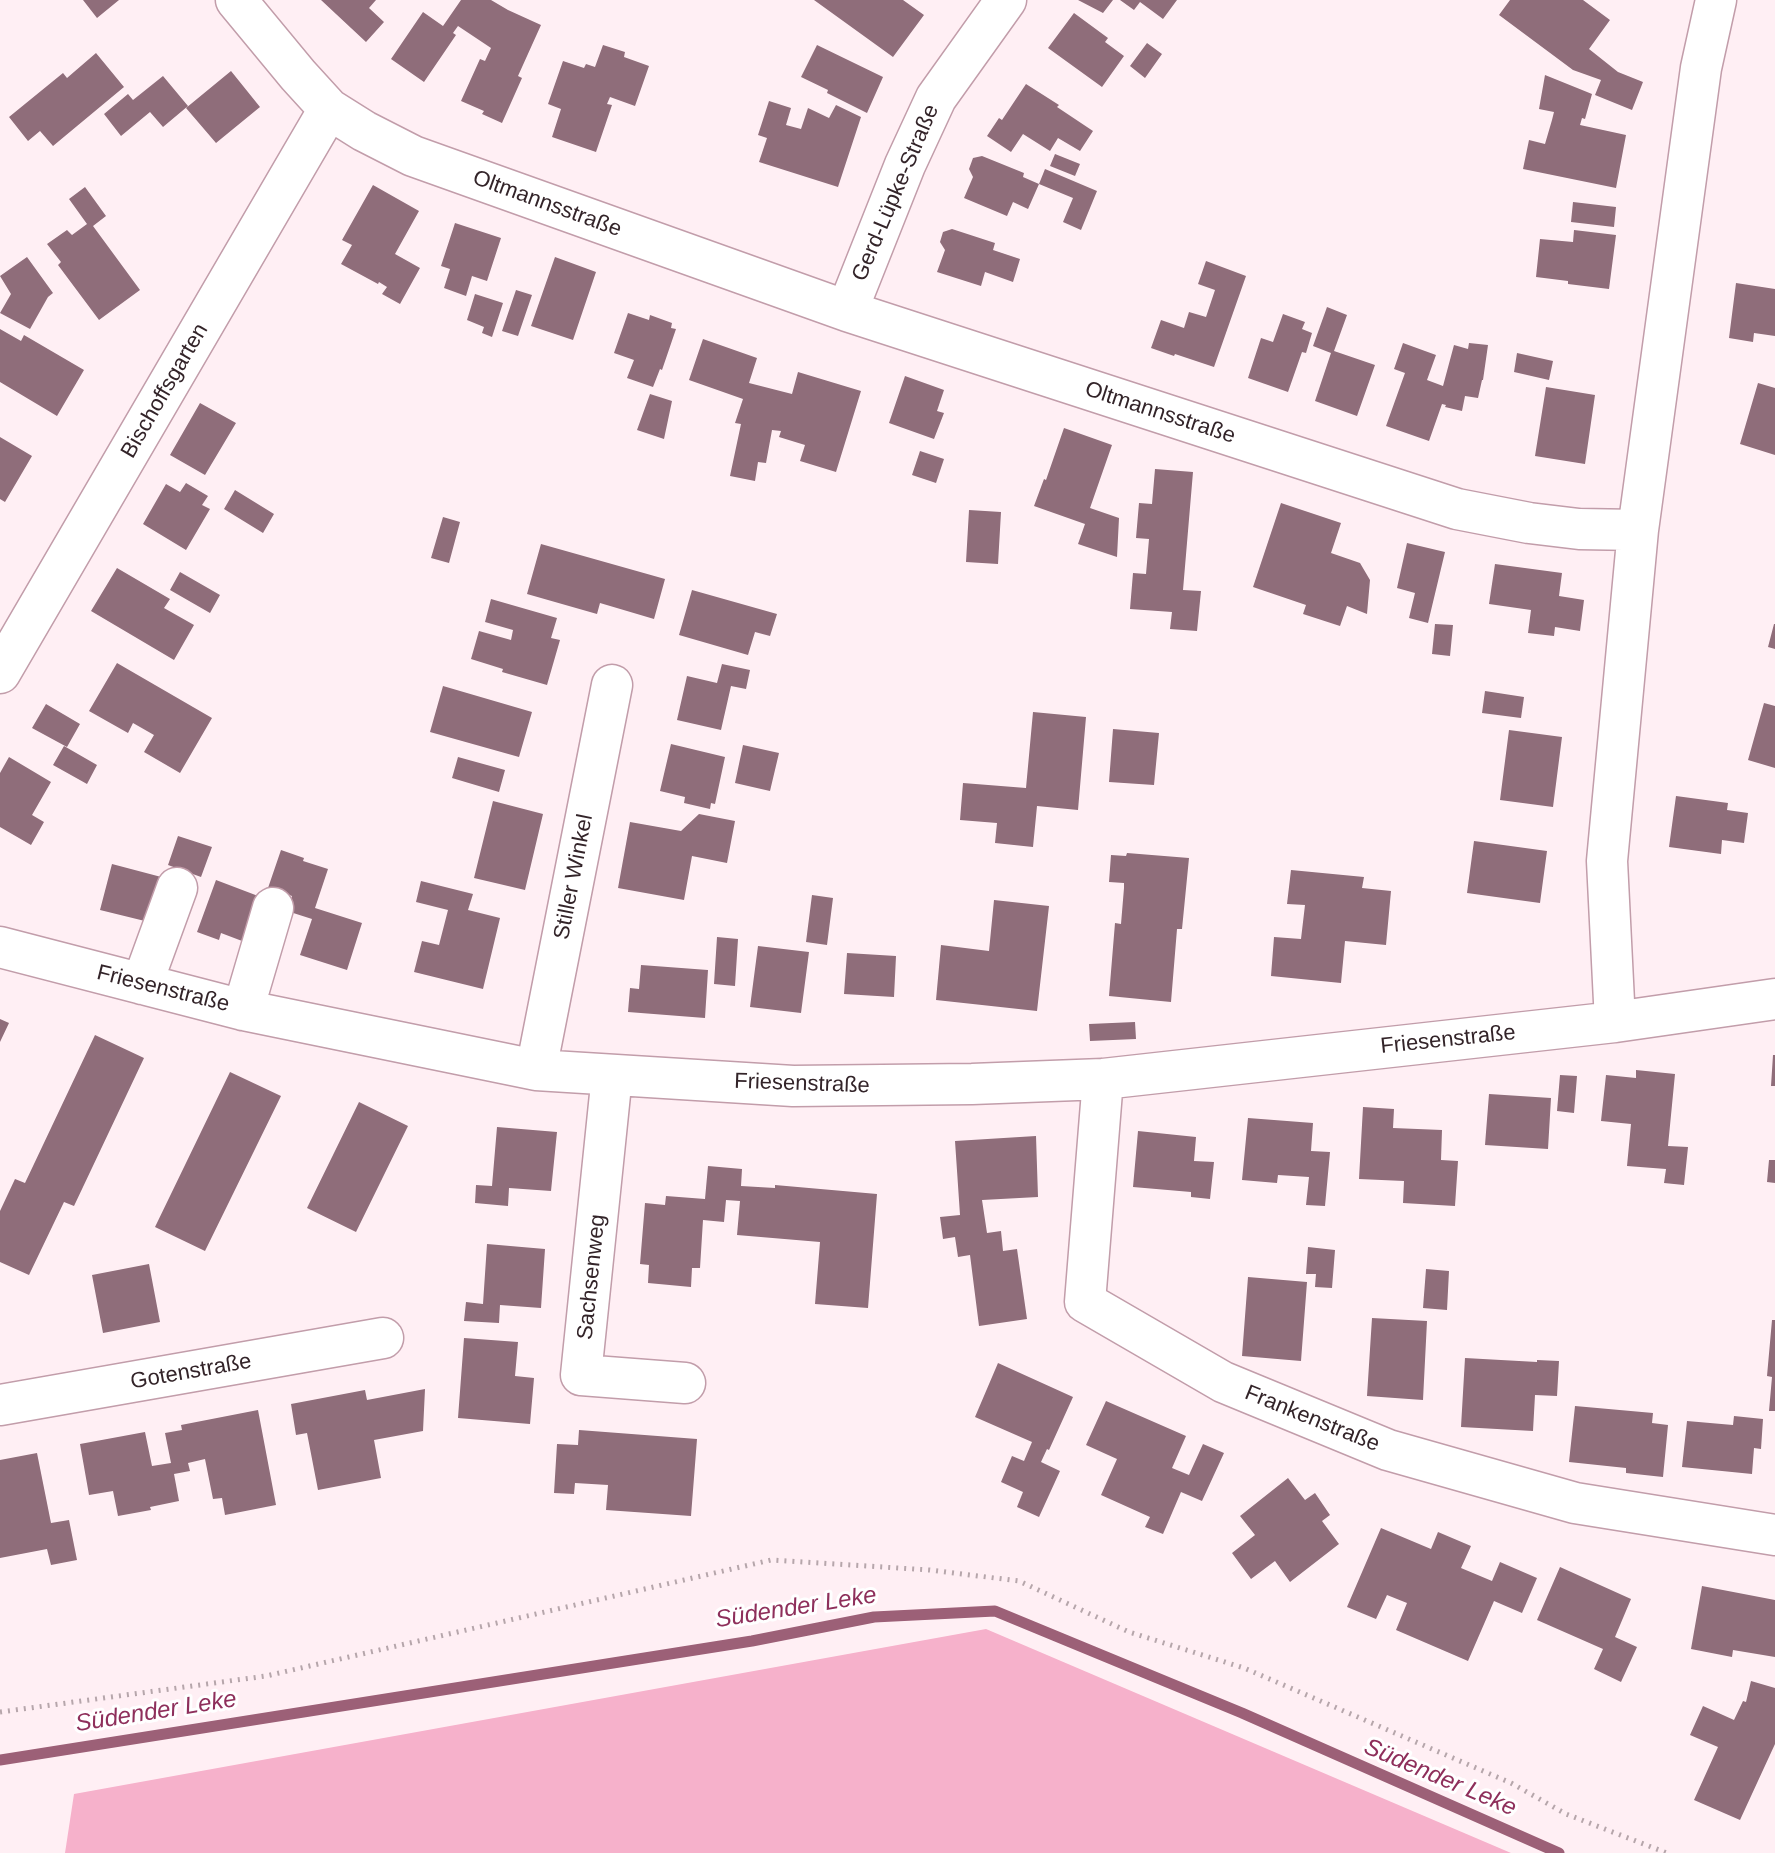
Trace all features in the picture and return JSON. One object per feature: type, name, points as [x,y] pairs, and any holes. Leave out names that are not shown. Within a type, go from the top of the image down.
[{"type":"street","name":"Oltmannsstraße","points":[[236,0],[329,109],[413,156],[847,311],[1457,509],[1579,529],[1638,530]]},
{"type":"street","name":"Gerd-Lüpke-Straße","points":[[847,311],[905,165],[936,98],[1006,0]]},
{"type":"street","points":[[1615,1022],[1607,861],[1638,530],[1701,68],[1716,0]]},
{"type":"street","name":"Bischoffsgarten","points":[[0,673],[329,109]]},
{"type":"street","name":"Stiller Winkel","points":[[536,1070],[612,685]]},
{"type":"street","points":[[142,984],[177,888]]},
{"type":"street","points":[[243,1010],[273,908]]},
{"type":"street","name":"Friesenstraße","points":[[0,947],[243,1010],[536,1070],[793,1086],[1103,1079],[1615,1022],[1775,999]]},
{"type":"street","name":"Sachsenweg","points":[[612,1075],[581,1375],[685,1383]]},
{"type":"street","name":"Frankenstraße","points":[[1103,1079],[1085,1302],[1223,1382],[1388,1450],[1575,1503],[1775,1535]]},
{"type":"street","name":"Gotenstraße","points":[[0,1405],[383,1338]]},
{"type":"path","points":[[0,1712],[266,1676],[771,1560],[930,1570],[1019,1581],[1129,1632],[1244,1668],[1511,1783],[1566,1814],[1667,1853]]},
{"type":"shaded area","points":[[986,1629],[1511,1853],[65,1853],[74,1794]]},
{"type":"building","points":[[83,0],[119,0],[97,18]]},
{"type":"building","points":[[321,0],[376,0],[369,8],[384,22],[366,42]]},
{"type":"building","points":[[461,0],[491,0],[541,25],[518,76],[522,78],[502,123],[461,101],[480,59],[485,61],[491,48],[458,26],[453,33],[456,35],[424,82],[391,59],[423,12],[443,26]]},
{"type":"building","points":[[814,0],[903,0],[924,15],[893,57]]},
{"type":"building","points":[[1078,0],[1113,0],[1103,13]]},
{"type":"building","points":[[1120,0],[1177,0],[1163,19],[1140,2],[1134,10]]},
{"type":"building","points":[[1510,0],[1583,0],[1610,20],[1589,49],[1618,72],[1643,82],[1632,110],[1595,95],[1601,80],[1573,70],[1499,15]]},
{"type":"building","points":[[1074,13],[1108,38],[1105,42],[1124,56],[1102,87],[1048,48]]},
{"type":"building","points":[[1147,43],[1162,54],[1145,78],[1130,66]]},
{"type":"building","points":[[603,45],[625,52],[624,57],[649,66],[635,106],[610,97],[607,104],[612,105],[596,152],[552,137],[561,109],[548,104],[563,61],[584,68],[586,64],[595,67]]},
{"type":"building","points":[[817,45],[883,77],[867,113],[801,77]]},
{"type":"building","points":[[96,53],[124,87],[53,146],[40,131],[28,141],[9,117],[63,73],[67,78]]},
{"type":"building","points":[[231,71],[260,107],[216,143],[186,108]]},
{"type":"building","points":[[1545,75],[1592,94],[1585,119],[1582,118],[1580,125],[1626,135],[1616,188],[1523,169],[1529,140],[1545,144],[1554,112],[1539,109]]},
{"type":"building","points":[[163,76],[188,106],[163,127],[150,112],[121,136],[104,114],[128,94],[133,100]]},
{"type":"building","points":[[1026,84],[1093,131],[1080,151],[1058,138],[1050,151],[1023,134],[1011,152],[987,136],[999,118],[1002,120]]},
{"type":"building","points":[[769,101],[791,108],[786,125],[801,129],[808,108],[829,118],[836,105],[861,117],[838,187],[759,162],[767,138],[758,135]]},
{"type":"building","points":[[1055,154],[1080,164],[1075,176],[1050,166]]},
{"type":"building","points":[[982,156],[1024,173],[1023,177],[1039,184],[1028,209],[1013,202],[1007,216],[964,198],[973,177],[969,169],[973,158]]},
{"type":"building","points":[[1045,169],[1097,191],[1081,230],[1063,222],[1073,198],[1039,184]]},
{"type":"building","points":[[373,185],[419,211],[395,254],[420,268],[400,304],[382,294],[387,287],[341,264],[352,245],[342,240]]},
{"type":"building","points":[[85,187],[106,216],[93,226],[140,290],[99,320],[58,265],[61,262],[47,244],[67,230],[72,235],[87,224],[69,199]]},
{"type":"building","points":[[1573,202],[1616,207],[1614,227],[1571,222]]},
{"type":"building","points":[[455,223],[501,238],[487,281],[472,276],[466,296],[444,288],[450,269],[441,266]]},
{"type":"building","points":[[952,229],[995,243],[993,250],[1020,259],[1013,282],[985,272],[981,286],[937,272],[945,250],[940,242],[943,232]]},
{"type":"building","points":[[1574,230],[1616,235],[1609,289],[1536,277],[1540,239],[1573,242]]},
{"type":"building","points":[[27,257],[53,293],[30,329],[0,313],[11,294],[0,276]]},
{"type":"building","points":[[555,257],[596,272],[573,340],[531,326]]},
{"type":"building","points":[[1206,261],[1246,276],[1214,367],[1151,348],[1161,320],[1184,328],[1189,312],[1206,317],[1215,290],[1198,284]]},
{"type":"building","points":[[1736,283],[1775,289],[1775,336],[1754,333],[1753,342],[1729,338]]},
{"type":"building","points":[[516,290],[532,295],[518,336],[502,331]]},
{"type":"building","points":[[475,294],[503,303],[492,337],[482,333],[484,327],[467,320]]},
{"type":"building","points":[[1327,307],[1347,315],[1334,351],[1375,365],[1357,416],[1315,401],[1331,353],[1313,346]]},
{"type":"building","points":[[628,313],[649,320],[650,315],[672,323],[671,328],[676,329],[653,387],[627,378],[634,360],[614,353]]},
{"type":"building","points":[[1283,314],[1305,322],[1302,329],[1312,333],[1288,392],[1248,378],[1261,338],[1273,342]]},
{"type":"building","points":[[0,329],[21,341],[24,335],[84,370],[57,416],[0,382]]},
{"type":"building","points":[[703,339],[757,358],[749,383],[792,394],[798,372],[861,391],[836,472],[800,461],[805,445],[779,437],[781,431],[772,430],[766,463],[758,462],[755,481],[730,476],[741,424],[735,423],[743,399],[689,380]]},
{"type":"building","points":[[1403,343],[1436,355],[1427,380],[1443,386],[1454,345],[1468,349],[1469,343],[1488,345],[1478,398],[1465,396],[1462,411],[1442,404],[1429,441],[1386,426],[1405,373],[1394,369]]},
{"type":"building","points":[[1517,353],[1553,361],[1549,380],[1514,372]]},
{"type":"building","points":[[905,376],[944,390],[937,411],[944,413],[934,439],[889,423]]},
{"type":"building","points":[[1758,383],[1775,388],[1775,455],[1740,444]]},
{"type":"building","points":[[1546,387],[1595,395],[1585,464],[1535,456]]},
{"type":"building","points":[[650,394],[672,401],[664,439],[637,430]]},
{"type":"building","points":[[200,403],[236,423],[205,475],[170,455]]},
{"type":"building","points":[[1064,428],[1112,445],[1090,508],[1119,518],[1117,557],[1078,544],[1085,524],[1034,506]]},
{"type":"building","points":[[0,437],[32,456],[5,502],[0,499]]},
{"type":"building","points":[[920,451],[944,459],[936,483],[912,475]]},
{"type":"building","points":[[1155,469],[1193,472],[1183,590],[1201,591],[1197,631],[1170,629],[1172,612],[1130,609],[1133,573],[1146,574],[1149,539],[1136,538],[1139,503],[1152,504]]},
{"type":"building","points":[[186,483],[208,496],[202,505],[210,509],[186,550],[143,524],[166,484],[180,492]]},
{"type":"building","points":[[235,490],[274,514],[263,533],[224,509]]},
{"type":"building","points":[[1281,503],[1341,523],[1331,553],[1360,563],[1370,580],[1367,614],[1347,606],[1340,626],[1303,614],[1306,605],[1253,587]]},
{"type":"building","points":[[969,510],[1001,512],[998,564],[966,562]]},
{"type":"building","points":[[443,517],[460,522],[449,563],[431,558]]},
{"type":"building","points":[[1407,543],[1445,552],[1428,623],[1409,618],[1415,593],[1397,588]]},
{"type":"building","points":[[541,544],[665,579],[654,619],[600,603],[597,614],[527,594]]},
{"type":"building","points":[[1495,564],[1562,573],[1559,596],[1584,600],[1580,631],[1555,627],[1554,636],[1528,633],[1531,610],[1489,604]]},
{"type":"building","points":[[117,568],[170,599],[164,608],[194,625],[174,660],[91,611]]},
{"type":"building","points":[[180,572],[220,595],[210,613],[170,590]]},
{"type":"building","points":[[692,590],[777,614],[770,636],[755,632],[748,655],[679,635]]},
{"type":"building","points":[[491,599],[557,618],[551,638],[560,640],[547,685],[471,659],[479,631],[511,640],[513,630],[485,622]]},
{"type":"building","points":[[1435,624],[1453,625],[1450,656],[1432,654]]},
{"type":"building","points":[[1775,624],[1775,649],[1768,647]]},
{"type":"building","points":[[117,663],[212,718],[180,773],[144,752],[154,735],[133,723],[128,733],[89,711]]},
{"type":"building","points":[[722,664],[750,670],[746,689],[731,686],[721,730],[677,720],[687,676],[717,683]]},
{"type":"building","points":[[443,686],[532,712],[519,757],[430,732]]},
{"type":"building","points":[[1485,691],[1524,697],[1521,718],[1482,713]]},
{"type":"building","points":[[1764,703],[1775,706],[1775,768],[1748,760]]},
{"type":"building","points":[[46,704],[80,724],[67,747],[32,728]]},
{"type":"building","points":[[1033,712],[1086,717],[1078,810],[1037,806],[1033,847],[995,843],[997,823],[960,820],[963,783],[1026,788]]},
{"type":"building","points":[[1113,729],[1159,733],[1154,785],[1109,782]]},
{"type":"building","points":[[1509,730],[1562,737],[1553,807],[1500,800]]},
{"type":"building","points":[[671,744],[725,757],[715,804],[711,803],[710,809],[684,803],[685,797],[660,791]]},
{"type":"building","points":[[743,745],[779,753],[770,791],[735,783]]},
{"type":"building","points":[[64,746],[97,765],[87,784],[53,765]]},
{"type":"building","points":[[9,757],[51,782],[32,815],[44,822],[31,845],[0,827],[0,773]]},
{"type":"building","points":[[458,757],[505,770],[499,792],[452,778]]},
{"type":"building","points":[[1676,796],[1728,803],[1727,810],[1748,813],[1744,843],[1722,840],[1721,854],[1669,847]]},
{"type":"building","points":[[493,801],[543,814],[525,890],[474,878]]},
{"type":"building","points":[[699,814],[735,821],[727,863],[692,856],[684,900],[618,888],[630,822],[681,831]]},
{"type":"building","points":[[178,836],[212,847],[201,877],[168,865]]},
{"type":"building","points":[[1474,841],[1547,851],[1540,903],[1467,893]]},
{"type":"building","points":[[281,850],[328,869],[315,908],[362,923],[347,970],[300,955],[312,919],[287,911],[292,896],[268,888]]},
{"type":"building","points":[[1127,853],[1189,858],[1182,929],[1177,929],[1171,1002],[1109,996],[1115,923],[1121,924],[1124,888],[1124,883],[1109,882],[1111,855],[1126,856]]},
{"type":"building","points":[[112,864],[165,878],[153,923],[100,910]]},
{"type":"building","points":[[1291,870],[1364,877],[1362,888],[1391,891],[1386,945],[1345,941],[1341,983],[1271,976],[1274,937],[1301,939],[1305,905],[1287,904]]},
{"type":"building","points":[[216,880],[266,899],[250,944],[221,933],[219,940],[197,932]]},
{"type":"building","points":[[421,881],[473,894],[468,910],[500,918],[483,989],[414,972],[422,941],[439,945],[448,910],[416,902]]},
{"type":"building","points":[[812,895],[833,898],[827,945],[806,942]]},
{"type":"building","points":[[994,900],[1049,906],[1037,1011],[936,1000],[941,945],[989,951]]},
{"type":"building","points":[[717,937],[738,939],[735,986],[714,984]]},
{"type":"building","points":[[758,946],[809,952],[801,1013],[750,1007]]},
{"type":"building","points":[[847,953],[896,956],[894,997],[844,994]]},
{"type":"building","points":[[641,965],[708,970],[705,1018],[628,1012],[630,988],[639,989]]},
{"type":"building","points":[[0,1019],[9,1023],[0,1042]]},
{"type":"building","points":[[1135,1022],[1136,1039],[1090,1041],[1089,1024]]},
{"type":"building","points":[[95,1035],[144,1058],[74,1206],[64,1202],[29,1275],[0,1262],[0,1211],[15,1179],[25,1183]]},
{"type":"building","points":[[1773,1055],[1775,1086],[1771,1086]]},
{"type":"building","points":[[1636,1070],[1675,1074],[1668,1146],[1688,1147],[1684,1185],[1664,1183],[1666,1169],[1627,1166],[1631,1124],[1601,1121],[1606,1075],[1636,1078]]},
{"type":"building","points":[[230,1072],[281,1096],[205,1251],[155,1227]]},
{"type":"building","points":[[1560,1075],[1577,1076],[1574,1113],[1557,1111]]},
{"type":"building","points":[[1489,1094],[1551,1098],[1548,1149],[1485,1145]]},
{"type":"building","points":[[359,1102],[408,1126],[356,1232],[307,1208]]},
{"type":"building","points":[[1363,1107],[1394,1109],[1393,1128],[1442,1130],[1441,1160],[1458,1161],[1455,1206],[1403,1203],[1404,1181],[1359,1179]]},
{"type":"building","points":[[1248,1118],[1313,1123],[1311,1151],[1330,1152],[1325,1206],[1306,1205],[1309,1177],[1278,1175],[1277,1183],[1242,1180]]},
{"type":"building","points":[[497,1127],[557,1132],[551,1191],[509,1188],[508,1206],[475,1203],[476,1185],[492,1186]]},
{"type":"building","points":[[1138,1131],[1196,1137],[1194,1161],[1214,1162],[1210,1199],[1191,1197],[1191,1192],[1133,1187]]},
{"type":"building","points":[[1036,1136],[1038,1197],[982,1200],[987,1233],[1001,1231],[1003,1251],[1017,1249],[1027,1319],[979,1326],[970,1255],[958,1257],[955,1237],[943,1239],[940,1217],[960,1215],[955,1141]]},
{"type":"building","points":[[1769,1160],[1775,1160],[1775,1183],[1767,1182]]},
{"type":"building","points":[[708,1166],[742,1169],[741,1186],[775,1188],[775,1185],[877,1194],[868,1308],[815,1304],[820,1242],[737,1235],[740,1201],[726,1200],[724,1222],[703,1220],[700,1268],[692,1268],[691,1287],[648,1283],[649,1265],[640,1264],[645,1203],[665,1205],[666,1196],[705,1199]]},
{"type":"building","points":[[487,1244],[545,1249],[541,1308],[500,1305],[499,1323],[464,1321],[466,1302],[483,1304]]},
{"type":"building","points":[[1308,1247],[1335,1250],[1332,1288],[1315,1287],[1316,1274],[1306,1274]]},
{"type":"building","points":[[149,1264],[160,1322],[103,1333],[92,1275]]},
{"type":"building","points":[[1426,1269],[1449,1271],[1447,1310],[1423,1308]]},
{"type":"building","points":[[1248,1277],[1307,1282],[1301,1361],[1242,1356]]},
{"type":"building","points":[[1372,1318],[1427,1321],[1423,1400],[1367,1396]]},
{"type":"building","points":[[1772,1320],[1775,1320],[1775,1411],[1769,1411],[1772,1377],[1767,1376]]},
{"type":"building","points":[[464,1338],[518,1342],[515,1376],[534,1378],[530,1424],[458,1418]]},
{"type":"building","points":[[1465,1358],[1559,1361],[1557,1396],[1535,1395],[1533,1431],[1461,1427]]},
{"type":"building","points":[[998,1363],[1073,1397],[1041,1462],[1060,1471],[1039,1517],[1017,1507],[1023,1492],[1001,1482],[1012,1456],[1024,1461],[1032,1442],[975,1417]]},
{"type":"building","points":[[425,1389],[423,1431],[374,1440],[381,1478],[318,1490],[307,1433],[296,1435],[291,1404],[365,1390],[367,1400]]},
{"type":"building","points":[[1106,1401],[1186,1436],[1172,1468],[1189,1475],[1203,1444],[1224,1453],[1202,1501],[1181,1492],[1163,1534],[1145,1527],[1150,1517],[1101,1495],[1117,1459],[1086,1445]]},
{"type":"building","points":[[1575,1406],[1653,1413],[1652,1423],[1668,1425],[1663,1477],[1626,1473],[1626,1468],[1569,1462]]},
{"type":"building","points":[[258,1410],[276,1505],[225,1515],[222,1498],[213,1499],[205,1459],[188,1463],[190,1471],[174,1474],[179,1501],[150,1507],[151,1510],[118,1516],[113,1491],[89,1495],[80,1444],[145,1432],[152,1466],[171,1463],[165,1433],[182,1430],[181,1425]]},
{"type":"building","points":[[1734,1416],[1763,1419],[1761,1449],[1754,1448],[1752,1474],[1682,1467],[1687,1421],[1733,1425]]},
{"type":"building","points":[[579,1430],[697,1439],[691,1516],[606,1510],[608,1485],[575,1483],[574,1494],[554,1493],[557,1444],[578,1445]]},
{"type":"building","points":[[37,1453],[51,1523],[69,1520],[77,1560],[51,1565],[47,1549],[0,1558],[0,1460]]},
{"type":"building","points":[[1288,1478],[1305,1500],[1315,1493],[1330,1515],[1322,1521],[1339,1544],[1290,1582],[1275,1561],[1251,1579],[1232,1553],[1255,1535],[1240,1516]]},
{"type":"building","points":[[1381,1528],[1431,1549],[1438,1532],[1471,1546],[1461,1568],[1492,1581],[1500,1562],[1537,1578],[1522,1613],[1494,1601],[1468,1661],[1396,1630],[1407,1603],[1387,1595],[1376,1619],[1347,1607]]},
{"type":"building","points":[[1560,1567],[1631,1599],[1615,1637],[1637,1647],[1621,1682],[1594,1669],[1603,1649],[1537,1620]]},
{"type":"building","points":[[1702,1586],[1775,1600],[1775,1657],[1733,1650],[1732,1657],[1691,1649]]},
{"type":"building","points":[[1751,1681],[1775,1688],[1775,1744],[1740,1820],[1694,1800],[1718,1747],[1690,1735],[1703,1706],[1734,1720],[1743,1701],[1746,1702]]},
{"type":"waterway","name":"Südender Leke","points":[[0,1760],[752,1641],[874,1617],[995,1611],[1242,1713],[1559,1853]]}]
